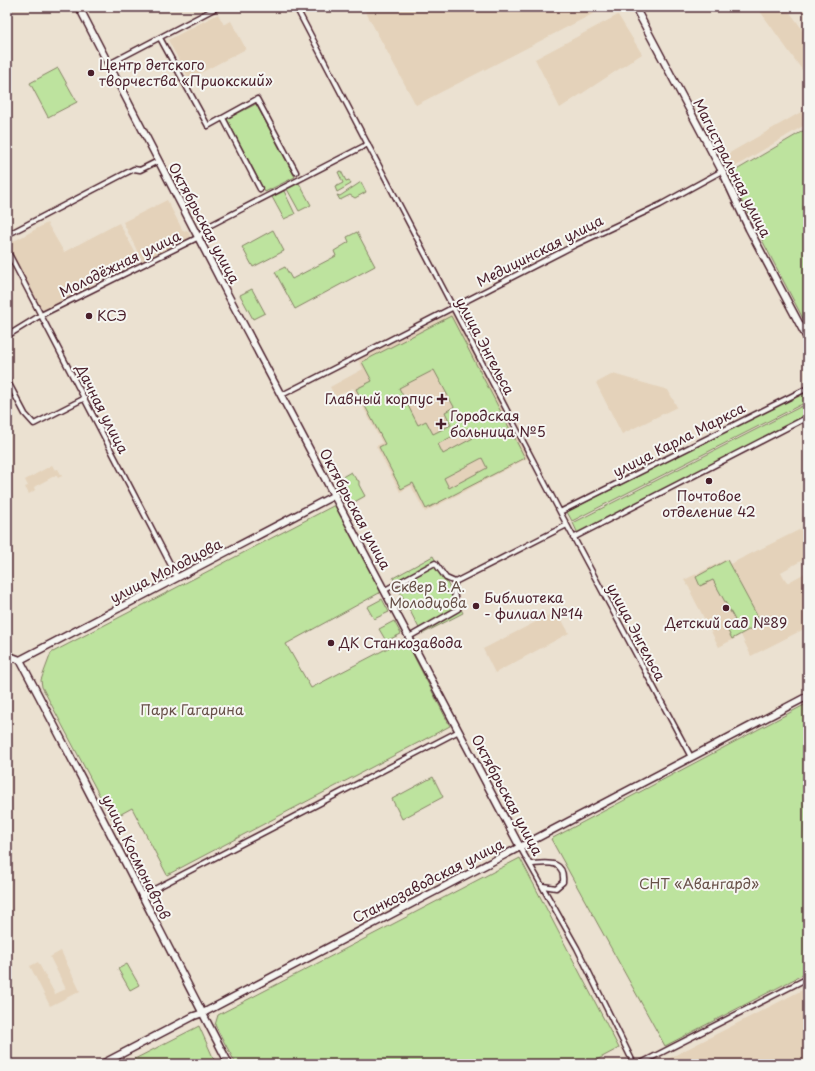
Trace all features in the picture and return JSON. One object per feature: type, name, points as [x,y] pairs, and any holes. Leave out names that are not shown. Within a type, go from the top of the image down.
[{"type":"street","name":"Октябрьская улица","points":[[79,7],[158,162],[199,237],[409,638],[520,847],[531,864],[577,948],[634,1064]]},
{"type":"street","points":[[109,64],[218,7]]},
{"type":"street","name":"улица Энгельса","points":[[296,7],[573,538],[690,757]]},
{"type":"street","name":"Магистральная улица","points":[[635,7],[808,340]]},
{"type":"street","points":[[160,38],[208,126],[257,99],[296,172]]},
{"type":"street","points":[[223,118],[260,189]]},
{"type":"street","name":"Молодёжная улица","points":[[7,336],[41,315],[199,237],[207,227],[368,144]]},
{"type":"street","points":[[7,235],[134,169],[140,170],[158,162]]},
{"type":"street","name":"Медицинская улица","points":[[282,395],[575,245],[660,205],[722,172]]},
{"type":"street","name":"Дачная улица","points":[[7,250],[177,577]]},
{"type":"street","points":[[7,380],[25,414],[34,424],[85,398]]},
{"type":"street","name":"улица Карла Маркса","points":[[560,512],[808,388]]},
{"type":"street","points":[[573,538],[808,417]]},
{"type":"street","name":"улица Молодцова","points":[[20,660],[335,495]]},
{"type":"street","points":[[455,582],[567,525]]},
{"type":"street","points":[[385,590],[435,563],[446,578],[455,582]]},
{"type":"street","points":[[409,638],[458,609],[454,593],[455,582]]},
{"type":"street","points":[[7,655],[20,660]]},
{"type":"street","name":"улица Космонавтов","points":[[20,660],[229,1064]]},
{"type":"street","name":"Станкозаводская улица","points":[[102,1064],[194,1016],[203,1014],[808,696]]},
{"type":"street","points":[[141,896],[459,731]]},
{"type":"street","points":[[531,864],[550,862],[558,865],[564,873],[563,882],[556,888],[543,886]]},
{"type":"street","points":[[639,1064],[808,978]]},
{"type":"shaded area","points":[[363,7],[606,7],[416,105]]},
{"type":"shaded area","points":[[757,7],[786,7],[808,37],[808,78]]},
{"type":"shaded area","points":[[218,14],[224,25],[231,21],[246,49],[189,79],[168,40]]},
{"type":"shaded area","points":[[618,15],[642,54],[560,108],[535,59]]},
{"type":"shaded area","points":[[808,108],[808,123],[731,169],[726,155]]},
{"type":"shaded area","points":[[167,200],[183,231],[187,230],[192,239],[143,263],[123,222]]},
{"type":"shaded area","points":[[47,223],[64,252],[119,223],[139,259],[43,311],[7,245]]},
{"type":"shaded area","name":"Городская больница №5","points":[[452,313],[528,458],[425,512],[411,486],[400,492],[376,446],[382,443],[353,388],[335,397],[330,387],[363,369],[358,360]]},
{"type":"shaded area","points":[[613,374],[668,390],[677,407],[622,434],[596,383]]},
{"type":"shaded area","points":[[52,465],[55,470],[58,469],[62,476],[58,478],[56,475],[34,487],[35,490],[29,494],[25,487],[28,486],[25,480]]},
{"type":"shaded area","points":[[801,529],[808,540],[808,557],[781,572],[787,583],[805,573],[808,578],[808,627],[751,656],[741,635],[719,647],[691,593],[692,592],[684,580],[727,559],[730,564]]},
{"type":"shaded area","points":[[557,611],[569,633],[495,673],[483,649]]},
{"type":"shaded area","points":[[61,951],[80,991],[50,1006],[30,966],[38,962],[55,994],[66,989],[50,957]]},
{"type":"shaded area","points":[[808,987],[808,1064],[658,1064]]},
{"type":"green space","points":[[58,68],[77,102],[48,117],[30,83]]},
{"type":"green space","points":[[256,104],[295,177],[265,192],[227,119]]},
{"type":"green space","points":[[808,128],[808,328],[728,175]]},
{"type":"green space","points":[[341,171],[346,181],[349,180],[351,184],[337,192],[335,187],[343,183],[338,172]]},
{"type":"green space","points":[[361,182],[366,192],[355,198],[350,195],[340,200],[337,195],[340,196]]},
{"type":"green space","points":[[299,183],[311,205],[299,211],[287,189]]},
{"type":"green space","points":[[284,191],[295,214],[284,219],[272,197]]},
{"type":"green space","points":[[273,230],[284,251],[253,267],[242,247]]},
{"type":"green space","points":[[357,232],[375,266],[295,309],[275,272],[285,267],[292,279],[336,256],[334,251],[349,242],[347,237]]},
{"type":"green space","points":[[252,289],[265,313],[253,319],[240,295]]},
{"type":"green space","name":"Городская больница №5","points":[[451,316],[525,458],[426,509],[413,483],[401,489],[379,447],[385,444],[356,389],[372,381],[362,362]],"holes":[[[434,370],[454,407],[445,412],[451,425],[433,434],[426,421],[418,425],[399,388]],[[468,428],[473,438],[443,454],[438,444]],[[482,458],[487,468],[449,488],[444,478]]]},
{"type":"green space","points":[[808,389],[808,401],[572,521],[567,512]]},
{"type":"green space","points":[[808,403],[808,416],[578,534],[573,523]]},
{"type":"green space","points":[[351,472],[359,481],[359,485],[365,496],[351,504],[337,480]]},
{"type":"green space","name":"Парк Гагарина","points":[[335,505],[381,592],[286,644],[311,688],[405,639],[450,726],[167,875],[132,808],[112,819],[42,687],[41,680],[51,653]]},
{"type":"green space","name":"Сквер В.А. Молодцова","points":[[433,556],[463,613],[422,634],[393,578]]},
{"type":"green space","points":[[727,560],[761,623],[732,639],[725,625],[735,620],[713,580],[700,586],[696,577]]},
{"type":"green space","points":[[382,599],[389,612],[374,619],[367,607]]},
{"type":"green space","points":[[394,621],[401,634],[386,641],[379,629]]},
{"type":"green space","name":"СНТ «Авангард»","points":[[808,703],[808,972],[665,1046],[551,839]]},
{"type":"green space","points":[[433,777],[443,797],[402,819],[392,799]]},
{"type":"green space","points":[[520,858],[619,1048],[589,1064],[236,1064],[215,1025],[218,1015]]},
{"type":"green space","points":[[127,964],[139,985],[130,990],[118,969]]},
{"type":"green space","points":[[199,1026],[216,1064],[125,1064]]},
{"type":"place","name":"Центр детского творчества «Приокский»","points":[[91,73]]},
{"type":"place","name":"КСЭ","points":[[89,316]]},
{"type":"place","name":"Главный корпус","points":[[442,399]]},
{"type":"place","name":"Городская больница №5","points":[[441,424]]},
{"type":"place","name":"Почтовое отделение 42","points":[[709,481]]},
{"type":"place","name":"Библиотека - филиал №14","points":[[476,606]]},
{"type":"place","name":"Детский сад №89","points":[[726,608]]},
{"type":"place","name":"ДК Станкозавода","points":[[331,643]]}]
